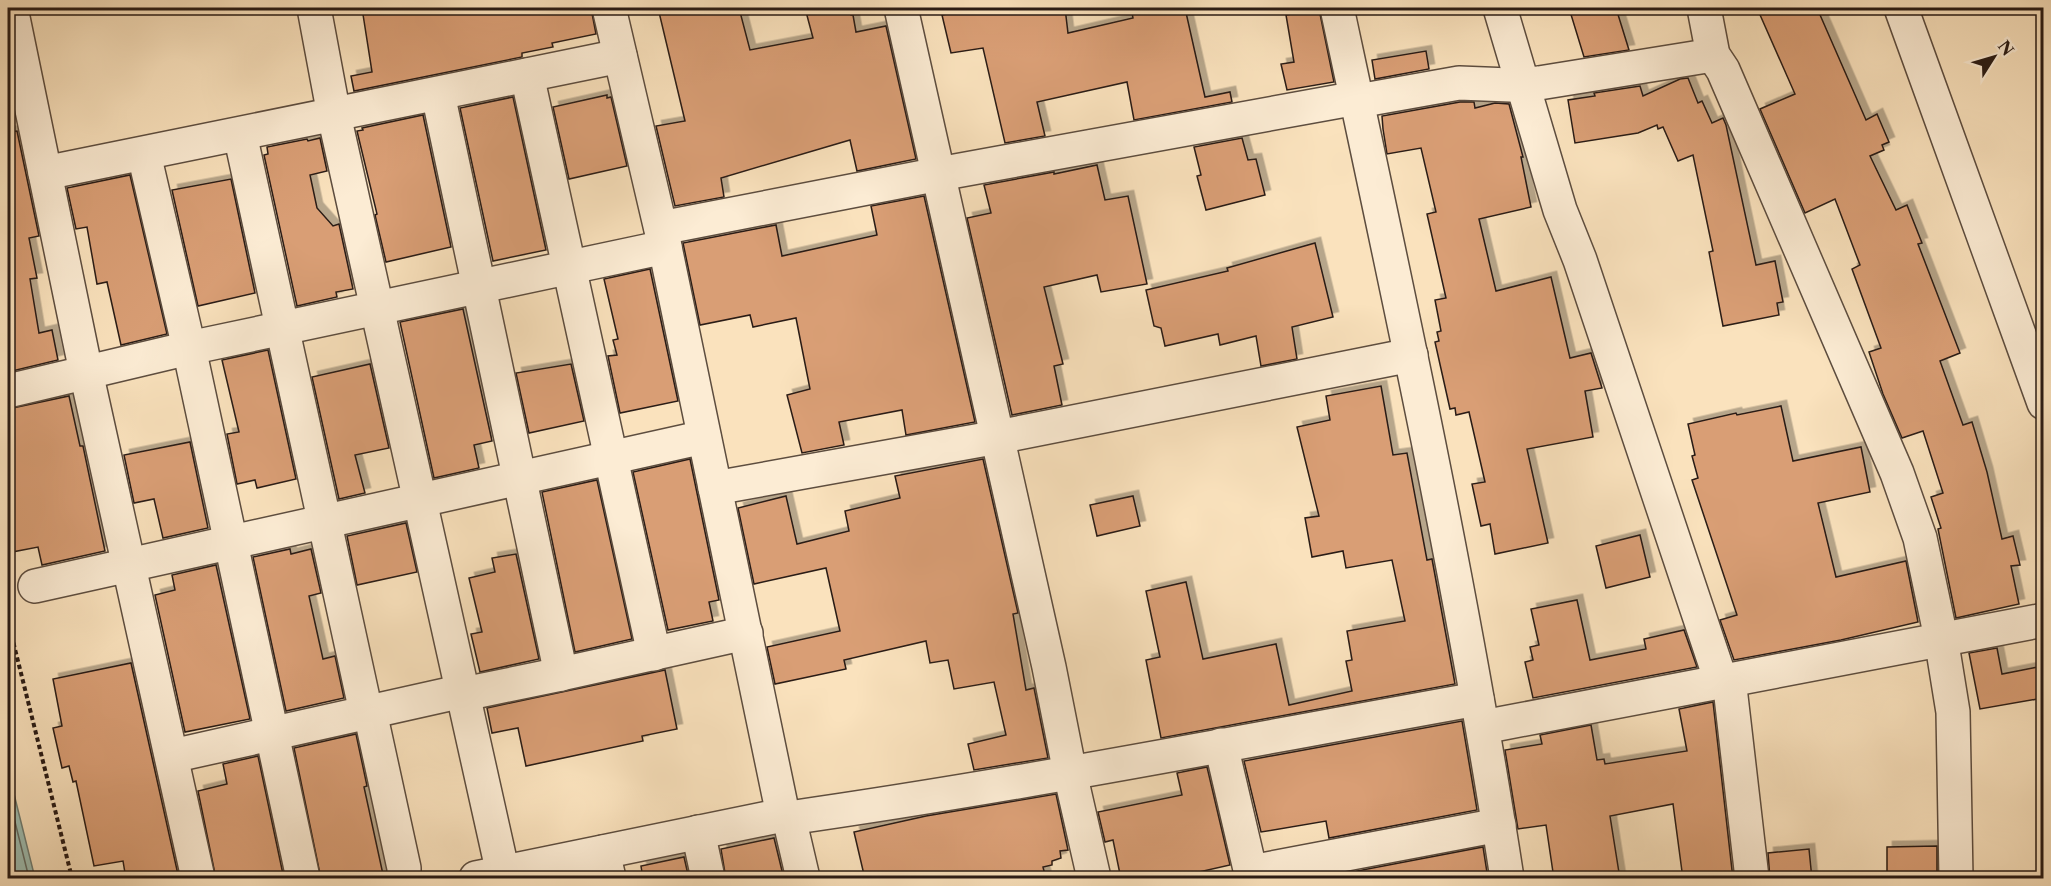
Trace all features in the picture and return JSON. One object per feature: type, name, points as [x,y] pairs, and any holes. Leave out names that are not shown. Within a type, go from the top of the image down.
[{"type":"street","points":[[10,8],[86,372],[198,879]]},
{"type":"street","points":[[314,8],[334,115],[464,693],[494,877],[606,865],[698,832],[786,816],[1070,773],[1221,745],[1725,680],[2043,620]]},
{"type":"street","points":[[609,8],[663,238],[786,816],[803,879]]},
{"type":"street","points":[[901,8],[998,436],[1094,879]]},
{"type":"street","points":[[1337,8],[1411,356],[1480,713],[1507,879]]},
{"type":"street","points":[[1500,8],[1560,210],[1584,271],[1725,680],[1752,879]]},
{"type":"street","points":[[1704,8],[1713,55],[1723,70],[1897,472],[1920,538],[1941,638],[1953,712],[1956,879]]},
{"type":"street","points":[[1900,8],[2043,403]]},
{"type":"street","points":[[8,391],[189,348],[569,268],[663,238],[939,174],[1357,99],[1459,83],[1522,84],[1713,55]]},
{"type":"street","points":[[45,173],[620,56]]},
{"type":"street","points":[[527,75],[654,654]]},
{"type":"street","points":[[438,94],[561,674]]},
{"type":"street","points":[[240,134],[324,521],[404,868],[404,879]]},
{"type":"street","points":[[144,154],[189,348],[303,879]]},
{"type":"street","points":[[715,488],[1411,356]]},
{"type":"street","points":[[35,586],[704,437]]},
{"type":"street","points":[[172,756],[368,712],[561,674],[746,633]]},
{"type":"street","points":[[1221,745],[1246,876],[1499,825]]},
{"type":"street","points":[[698,832],[708,879]]},
{"type":"path","points":[[8,621],[72,879]]},
{"type":"water","points":[[8,770],[35,878],[8,878]]},
{"type":"building","points":[[362,8],[591,8],[596,34],[552,43],[553,47],[522,53],[522,57],[354,91],[351,76],[372,72]]},
{"type":"building","points":[[658,8],[739,8],[750,50],[813,38],[805,8],[849,8],[853,15],[856,32],[886,26],[916,159],[857,171],[850,140],[721,178],[724,197],[675,206],[656,126],[685,121]]},
{"type":"building","points":[[950,8],[1065,8],[1068,33],[1133,18],[1131,8],[1185,8],[1205,97],[1230,92],[1232,102],[1134,120],[1127,82],[1037,102],[1045,136],[1005,143],[983,48],[951,53],[942,15],[952,13]]},
{"type":"building","points":[[1569,8],[1616,8],[1629,50],[1584,57]]},
{"type":"building","points":[[1757,8],[1817,8],[1866,120],[1877,114],[1889,142],[1882,145],[1884,150],[1870,156],[1896,210],[1907,205],[1922,243],[1918,244],[1960,353],[1940,361],[1963,425],[1972,422],[1987,472],[2002,539],[2013,536],[2020,565],[2011,566],[2019,604],[1956,618],[1938,529],[1941,528],[1931,497],[1943,493],[1923,431],[1902,438],[1883,394],[1869,352],[1881,348],[1852,269],[1860,265],[1835,199],[1805,213],[1760,109],[1795,94]]},
{"type":"building","points":[[1319,9],[1334,82],[1287,90],[1281,64],[1294,62],[1286,15]]},
{"type":"building","points":[[1426,51],[1429,69],[1375,79],[1372,60]]},
{"type":"building","points":[[1688,78],[1698,103],[1702,101],[1712,123],[1723,118],[1726,125],[1756,265],[1775,261],[1783,302],[1777,303],[1779,315],[1723,326],[1709,252],[1713,251],[1693,155],[1678,161],[1663,127],[1658,129],[1657,125],[1638,133],[1575,143],[1568,100],[1595,96],[1594,93],[1640,86],[1643,96],[1680,79]]},
{"type":"building","points":[[607,95],[607,98],[611,97],[627,166],[569,179],[553,107]]},
{"type":"building","points":[[513,97],[546,250],[493,261],[460,108]]},
{"type":"building","points":[[1460,102],[1474,102],[1475,108],[1495,103],[1509,104],[1523,157],[1521,157],[1531,207],[1479,219],[1496,291],[1551,277],[1570,358],[1591,353],[1602,388],[1585,391],[1593,437],[1527,449],[1548,543],[1495,554],[1490,524],[1481,526],[1472,484],[1485,482],[1469,412],[1456,415],[1455,408],[1450,409],[1435,342],[1439,341],[1437,332],[1441,331],[1435,300],[1446,298],[1427,214],[1436,212],[1421,148],[1387,154],[1383,129],[1382,116]]},
{"type":"building","points":[[423,115],[451,247],[386,262],[357,131]]},
{"type":"building","points":[[17,131],[39,236],[29,238],[37,278],[30,279],[39,333],[52,330],[58,360],[8,372],[8,132]]},
{"type":"building","points":[[320,138],[327,171],[310,175],[317,208],[333,226],[339,224],[353,289],[336,292],[337,297],[297,306],[264,155],[268,154],[267,147]]},
{"type":"building","points":[[1242,138],[1248,160],[1256,159],[1265,195],[1206,210],[1197,176],[1201,175],[1194,147]]},
{"type":"building","points":[[1097,165],[1105,200],[1128,196],[1147,284],[1101,292],[1097,275],[1044,287],[1063,364],[1054,366],[1062,405],[1012,415],[967,218],[991,213],[984,185]]},
{"type":"building","points":[[130,175],[167,334],[121,345],[107,282],[97,284],[87,227],[76,229],[67,188]]},
{"type":"building","points":[[231,179],[255,293],[198,306],[172,190]]},
{"type":"building","points":[[924,196],[975,422],[906,435],[902,410],[839,422],[844,445],[802,453],[787,395],[810,389],[796,318],[753,327],[750,315],[700,325],[683,243],[776,225],[782,256],[877,235],[871,206]]},
{"type":"building","points":[[1315,243],[1333,317],[1292,327],[1297,359],[1261,366],[1256,336],[1220,345],[1218,334],[1165,346],[1161,328],[1154,326],[1146,290],[1228,271],[1227,268]]},
{"type":"building","points":[[650,269],[678,401],[620,413],[608,356],[617,355],[613,340],[618,339],[604,279]]},
{"type":"building","points":[[463,309],[492,441],[474,445],[479,468],[434,478],[400,322]]},
{"type":"building","points":[[268,350],[296,479],[257,488],[255,480],[237,484],[227,434],[239,432],[222,360]]},
{"type":"building","points":[[370,364],[389,448],[355,455],[365,493],[339,499],[312,377]]},
{"type":"building","points":[[571,364],[584,421],[529,433],[516,373]]},
{"type":"building","points":[[1381,386],[1393,455],[1407,453],[1427,560],[1432,559],[1455,684],[1161,738],[1146,660],[1160,657],[1146,591],[1186,582],[1203,659],[1276,644],[1289,705],[1352,691],[1346,661],[1352,660],[1347,631],[1405,621],[1392,560],[1346,568],[1343,551],[1312,557],[1305,518],[1319,516],[1297,427],[1330,420],[1326,396]]},
{"type":"building","points":[[69,396],[80,446],[83,446],[105,551],[42,565],[38,547],[12,552],[8,527],[8,409]]},
{"type":"building","points":[[1781,406],[1793,461],[1861,447],[1870,492],[1818,503],[1836,577],[1906,561],[1918,622],[1841,640],[1734,660],[1720,620],[1737,615],[1692,480],[1698,478],[1692,456],[1695,455],[1688,424]]},
{"type":"building","points":[[190,442],[208,528],[163,538],[154,499],[134,503],[124,455]]},
{"type":"building","points":[[690,459],[719,600],[709,602],[713,621],[668,630],[633,472]]},
{"type":"building","points":[[983,459],[1018,613],[1013,614],[1026,690],[1034,688],[1048,758],[974,770],[968,744],[1006,735],[994,682],[954,689],[948,660],[930,663],[926,641],[844,660],[846,669],[775,684],[767,647],[840,631],[826,568],[754,584],[738,508],[786,496],[797,544],[849,531],[845,511],[900,498],[895,476]]},
{"type":"building","points":[[597,480],[632,639],[575,652],[542,492]]},
{"type":"building","points":[[1133,496],[1140,526],[1097,536],[1090,505]]},
{"type":"building","points":[[406,523],[417,572],[357,585],[347,536]]},
{"type":"building","points":[[1640,535],[1650,577],[1606,588],[1596,546]]},
{"type":"building","points":[[290,549],[291,554],[311,549],[321,593],[309,596],[323,659],[335,656],[344,698],[286,711],[253,557]]},
{"type":"building","points":[[516,554],[539,659],[480,672],[471,634],[482,632],[469,578],[495,572],[492,558]]},
{"type":"building","points":[[216,565],[250,719],[185,732],[155,595],[175,590],[172,575]]},
{"type":"building","points":[[1577,600],[1590,660],[1646,649],[1644,639],[1684,630],[1697,667],[1533,698],[1525,662],[1533,660],[1530,647],[1539,645],[1531,609]]},
{"type":"building","points":[[1997,648],[2002,674],[2043,666],[2043,698],[1980,709],[1969,653]]},
{"type":"building","points":[[131,663],[179,879],[126,879],[123,861],[94,866],[76,781],[73,782],[69,766],[62,768],[53,728],[62,726],[53,679]]},
{"type":"building","points":[[665,670],[677,729],[642,736],[643,741],[526,766],[518,728],[492,733],[487,708]]},
{"type":"building","points":[[1713,702],[1733,879],[1683,879],[1673,804],[1610,816],[1620,879],[1554,879],[1546,825],[1518,829],[1505,750],[1542,744],[1540,735],[1591,725],[1597,760],[1604,759],[1605,764],[1687,751],[1679,709]]},
{"type":"building","points":[[1462,721],[1477,810],[1329,838],[1326,821],[1261,832],[1244,761]]},
{"type":"building","points":[[356,734],[367,786],[364,787],[384,879],[321,879],[294,748]]},
{"type":"building","points":[[258,756],[284,879],[216,879],[198,791],[227,784],[223,764]]},
{"type":"building","points":[[1207,767],[1230,865],[1168,879],[1121,879],[1113,840],[1105,842],[1098,812],[1182,795],[1177,773]]},
{"type":"building","points":[[1056,794],[1068,850],[1060,851],[1061,858],[1052,861],[1052,865],[1043,867],[1046,879],[865,879],[854,832],[926,816]]},
{"type":"building","points":[[774,838],[783,875],[768,879],[726,879],[721,849]]},
{"type":"building","points":[[1937,846],[1937,879],[1887,879],[1887,847]]},
{"type":"building","points":[[1483,847],[1488,879],[1358,879],[1357,871]]},
{"type":"building","points":[[1809,849],[1812,879],[1770,879],[1768,853]]},
{"type":"building","points":[[684,857],[689,879],[643,879],[641,866]]}]
